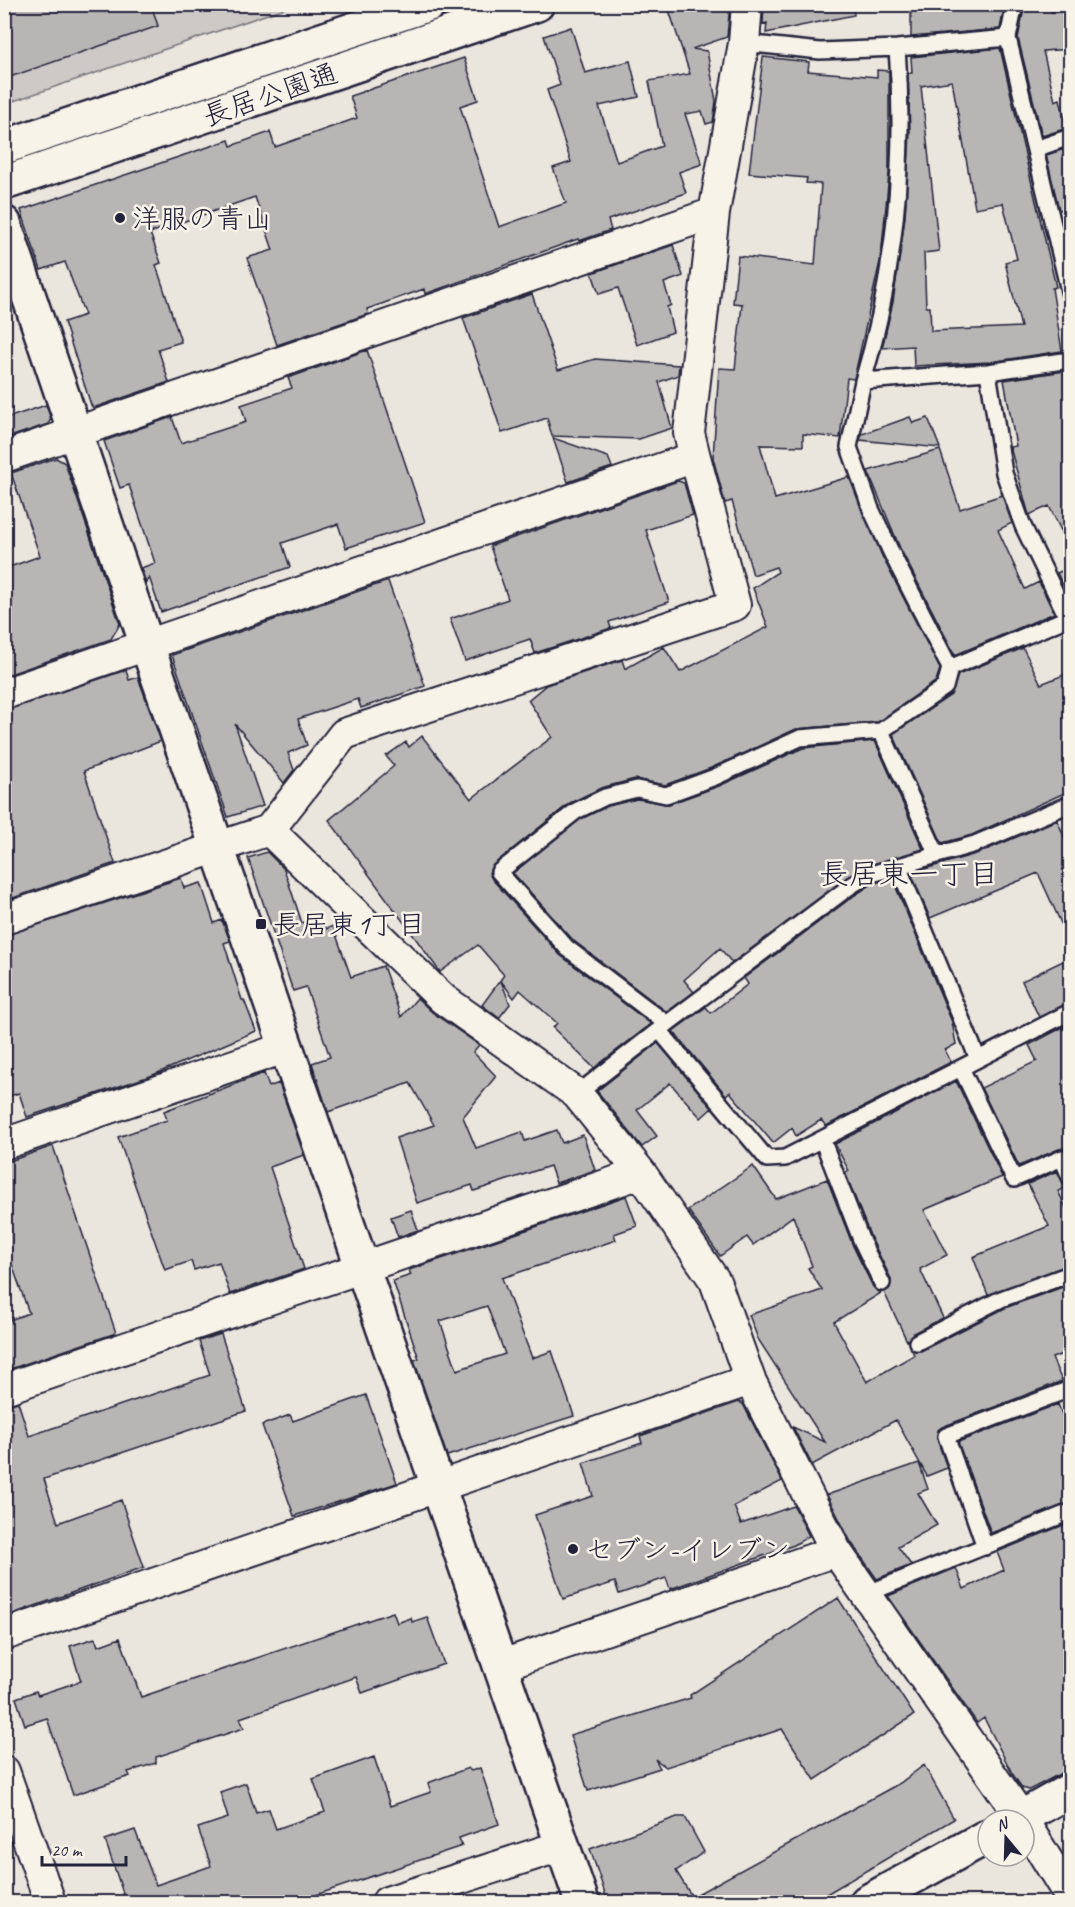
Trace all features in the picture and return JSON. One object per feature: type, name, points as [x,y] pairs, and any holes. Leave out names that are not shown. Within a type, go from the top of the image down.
[{"type":"main road","name":"長居公園通","points":[[4,147],[429,4]]},
{"type":"main road","name":"長居公園通","points":[[4,183],[537,4]]},
{"type":"main road","points":[[4,223],[361,1268],[582,1902]]},
{"type":"main road","points":[[1036,1811],[1071,1791]]},
{"type":"main road","points":[[867,1902],[976,1843]]},
{"type":"street","points":[[4,919],[269,830],[344,734],[735,605],[689,434],[714,213],[744,43],[747,4]]},
{"type":"street","points":[[4,457],[714,213]]},
{"type":"street","points":[[4,694],[695,457]]},
{"type":"street","points":[[269,830],[443,999],[577,1094],[641,1173],[715,1281],[750,1380],[836,1551],[1013,1808]]},
{"type":"street","points":[[4,1144],[287,1047]]},
{"type":"street","points":[[4,1389],[641,1173]]},
{"type":"street","points":[[4,1635],[438,1489],[750,1380]]},
{"type":"street","points":[[499,1666],[836,1551]]},
{"type":"street","points":[[4,1771],[50,1902]]},
{"type":"street","points":[[1036,1843],[1071,1897]]},
{"type":"street","points":[[387,1902],[561,1845]]},
{"type":"lane","points":[[1015,4],[1008,38],[1071,296]]},
{"type":"lane","points":[[744,43],[820,51],[897,48],[1008,38]]},
{"type":"lane","points":[[897,48],[901,91],[900,143],[893,225],[880,326],[863,381],[849,447],[883,535],[950,668],[945,687],[881,731],[800,738],[716,777],[666,795],[637,789],[605,796],[576,811],[499,872],[567,948],[663,1027],[767,1159],[785,1158],[1071,1012]]},
{"type":"lane","points":[[1035,149],[1071,137]]},
{"type":"lane","points":[[863,381],[988,372],[1071,360]]},
{"type":"lane","points":[[950,668],[1070,619],[1023,526],[1004,473],[988,372]]},
{"type":"lane","points":[[881,731],[937,855]]},
{"type":"lane","points":[[577,1094],[849,887],[868,875],[975,844],[1071,804]]},
{"type":"lane","points":[[898,866],[978,1059]]},
{"type":"lane","points":[[961,1068],[1014,1179],[1062,1158],[1071,1177]]},
{"type":"lane","points":[[822,1139],[862,1242],[882,1283]]},
{"type":"lane","points":[[917,1342],[1001,1299],[1071,1274]]},
{"type":"lane","points":[[985,1547],[945,1436],[1071,1389]]},
{"type":"lane","points":[[866,1594],[1071,1512]]},
{"type":"shaded area","points":[[5,4],[294,5],[5,104]]},
{"type":"building","points":[[4,4],[151,4],[158,26],[4,79]]},
{"type":"building","points":[[667,4],[730,4],[727,37],[692,49],[707,51],[716,101],[713,122],[706,124],[702,111],[685,114],[702,164],[679,172],[686,193],[608,220],[611,230],[579,241],[578,239],[425,294],[424,289],[367,309],[368,314],[277,345],[247,258],[273,250],[255,197],[150,233],[161,263],[156,265],[181,342],[158,349],[169,382],[93,408],[64,322],[85,315],[65,262],[41,270],[21,210],[229,140],[231,146],[270,132],[275,147],[357,118],[350,96],[464,58],[478,100],[460,106],[499,227],[566,203],[553,168],[571,162],[547,90],[560,85],[544,36],[571,27],[585,73],[630,61],[639,97],[599,106],[617,162],[662,146],[649,81],[690,74]]},
{"type":"building","points":[[764,4],[853,4],[854,15],[766,33],[767,23],[763,24]]},
{"type":"building","points":[[911,4],[1005,4],[1000,29],[911,37]]},
{"type":"building","points":[[1025,4],[1051,4],[1051,12],[1071,11],[1071,49],[1043,51],[1055,101],[1060,99],[1067,128],[1042,136],[1018,38]]},
{"type":"building","points":[[1000,48],[1056,287],[1052,288],[1062,351],[990,362],[914,366],[913,346],[882,348],[893,302],[905,217],[910,132],[908,73],[912,73],[911,57]],"holes":[[[952,81],[975,208],[1003,203],[1017,259],[1005,262],[1021,327],[931,331],[930,307],[926,307],[924,253],[939,251],[921,86]]]},
{"type":"building","points":[[763,57],[809,62],[808,71],[877,77],[877,70],[889,71],[889,174],[881,257],[854,379],[847,378],[840,438],[803,434],[803,446],[760,445],[775,499],[849,477],[882,556],[940,669],[936,681],[878,722],[796,729],[711,768],[665,785],[635,779],[601,788],[570,803],[493,865],[489,873],[492,879],[560,955],[651,1024],[594,1068],[553,1028],[557,1023],[520,990],[514,998],[501,981],[510,1004],[499,1018],[482,1005],[504,975],[478,945],[440,972],[329,820],[394,766],[386,756],[406,742],[409,747],[422,736],[471,799],[552,737],[528,700],[546,685],[622,660],[625,669],[664,647],[680,672],[768,627],[753,588],[778,572],[776,567],[753,575],[732,501],[725,503],[713,458],[719,368],[735,369],[742,304],[733,303],[738,256],[815,265],[821,184],[806,183],[807,178],[749,173]]},
{"type":"building","points":[[1071,147],[1071,208],[1059,210],[1046,155]]},
{"type":"building","points":[[673,245],[683,276],[664,283],[671,305],[667,307],[673,332],[637,345],[618,288],[599,294],[592,273]]},
{"type":"building","points":[[532,294],[558,370],[595,359],[679,365],[678,375],[659,382],[672,428],[639,439],[552,436],[547,418],[502,433],[463,318]]},
{"type":"building","points":[[367,350],[425,522],[346,548],[338,524],[282,543],[290,567],[161,612],[149,577],[146,583],[141,568],[155,563],[129,485],[120,488],[104,441],[172,417],[181,443],[246,422],[241,405],[292,388],[288,378]]},
{"type":"building","points":[[1071,371],[1071,551],[1049,506],[1029,515],[1010,447],[1016,446],[1004,380]]},
{"type":"building","points":[[46,405],[51,419],[48,424],[4,439],[4,419]]},
{"type":"building","points":[[910,417],[913,423],[928,418],[940,448],[860,440],[862,434]]},
{"type":"building","points":[[553,438],[608,457],[612,467],[568,482]]},
{"type":"building","points":[[940,450],[960,509],[1002,495],[1012,523],[998,530],[1025,589],[1039,582],[1054,613],[955,655],[900,548],[868,471]]},
{"type":"building","points":[[56,458],[65,463],[120,624],[111,639],[4,676],[4,569],[40,556],[11,473]]},
{"type":"building","points":[[678,481],[684,483],[693,515],[646,530],[669,602],[609,622],[611,628],[535,653],[530,639],[465,661],[450,619],[508,599],[490,546]]},
{"type":"building","points":[[1071,567],[1071,602],[1057,573]]},
{"type":"building","points":[[388,581],[425,686],[361,708],[358,699],[298,719],[307,745],[288,753],[294,770],[284,783],[235,724],[263,806],[228,817],[172,655]]},
{"type":"building","points":[[1023,648],[1041,684],[1071,672],[1071,790],[972,835],[942,843],[893,734],[951,695],[958,675]]},
{"type":"building","points":[[126,670],[129,680],[138,677],[161,741],[84,771],[115,863],[4,901],[4,711]]},
{"type":"building","points":[[875,741],[923,849],[863,867],[732,963],[720,948],[684,980],[694,992],[667,1012],[574,941],[513,873],[581,819],[608,806],[637,799],[669,804],[719,786],[803,748]]},
{"type":"building","points":[[1057,820],[1071,852],[1071,945],[1038,873],[930,918],[911,873],[979,853]]},
{"type":"building","points":[[267,852],[284,869],[302,923],[311,920],[314,928],[324,924],[326,929],[333,926],[351,977],[383,966],[401,1017],[417,998],[433,1013],[479,1045],[473,1052],[496,1076],[463,1117],[476,1148],[522,1132],[525,1141],[557,1130],[562,1143],[583,1135],[595,1170],[556,1183],[550,1166],[474,1191],[472,1185],[417,1203],[396,1138],[434,1125],[410,1083],[328,1112],[312,1063],[330,1057],[306,987],[293,991],[248,858]]},
{"type":"building","points":[[181,878],[184,888],[201,883],[214,923],[222,920],[230,941],[224,943],[242,1000],[244,1000],[256,1031],[153,1075],[27,1117],[19,1093],[4,1098],[4,936]]},
{"type":"building","points":[[892,878],[952,1022],[956,1044],[945,1050],[951,1062],[826,1126],[821,1120],[796,1136],[792,1128],[773,1143],[730,1092],[726,1095],[673,1031],[706,1007],[711,1013],[748,984],[744,978],[855,895],[872,884]]},
{"type":"building","points":[[1071,957],[1071,1002],[1039,1017],[1022,981]]},
{"type":"building","points":[[1071,1023],[1071,1153],[1064,1148],[1059,1149],[1019,1166],[981,1088],[1037,1061],[1029,1045]]},
{"type":"building","points":[[658,1043],[712,1108],[701,1118],[670,1083],[637,1110],[657,1136],[642,1147],[597,1091]]},
{"type":"building","points":[[264,1073],[269,1087],[279,1083],[304,1155],[270,1167],[304,1269],[230,1294],[219,1262],[194,1270],[191,1261],[165,1270],[118,1137],[167,1120],[164,1111]]},
{"type":"building","points":[[956,1081],[1002,1177],[924,1210],[947,1255],[920,1269],[943,1318],[913,1333],[907,1341],[884,1292],[890,1288],[891,1279],[871,1238],[845,1172],[849,1171],[835,1144]]},
{"type":"building","points":[[53,1146],[116,1333],[4,1371],[4,1322],[29,1313],[4,1242],[4,1163]]},
{"type":"building","points":[[753,1166],[776,1199],[827,1179],[853,1246],[873,1287],[881,1293],[834,1322],[867,1382],[914,1355],[912,1350],[921,1351],[1005,1308],[1071,1284],[1071,1351],[1052,1358],[1062,1381],[942,1427],[938,1430],[937,1439],[947,1468],[927,1476],[896,1420],[812,1465],[793,1427],[825,1442],[758,1339],[749,1315],[822,1290],[808,1268],[812,1266],[793,1216],[753,1245],[747,1237],[720,1256],[688,1210]]},
{"type":"building","points":[[1057,1171],[1067,1187],[1058,1191],[1071,1218],[1071,1264],[988,1295],[973,1257],[1049,1226],[1028,1184]]},
{"type":"building","points":[[626,1196],[637,1226],[614,1234],[616,1240],[502,1278],[532,1358],[552,1351],[574,1416],[447,1456],[414,1360],[419,1359],[393,1281],[411,1275],[409,1270]],"holes":[[[487,1306],[505,1354],[457,1370],[440,1321]]]},
{"type":"building","points":[[411,1210],[418,1230],[398,1237],[391,1217]]},
{"type":"building","points":[[221,1334],[246,1411],[44,1479],[58,1523],[121,1500],[144,1567],[4,1617],[4,1406],[18,1402],[29,1436],[210,1375],[199,1341]]},
{"type":"building","points":[[366,1395],[397,1483],[294,1516],[262,1425],[290,1415],[293,1421]]},
{"type":"building","points":[[739,1402],[743,1404],[782,1481],[734,1506],[741,1524],[794,1506],[809,1536],[794,1545],[670,1589],[666,1578],[619,1594],[615,1582],[563,1599],[535,1515],[593,1496],[583,1463],[642,1443],[640,1436]]},
{"type":"building","points":[[1058,1404],[1071,1438],[1071,1502],[991,1533],[958,1442]]},
{"type":"building","points":[[919,1463],[928,1489],[918,1493],[937,1525],[898,1547],[911,1565],[877,1579],[851,1542],[827,1495]]},
{"type":"building","points":[[1071,1522],[1071,1768],[1029,1790],[1022,1788],[1012,1773],[984,1718],[977,1723],[888,1596],[956,1568],[964,1589],[1004,1570],[997,1552]]},
{"type":"building","points":[[838,1598],[914,1715],[815,1780],[782,1729],[666,1767],[655,1759],[660,1768],[588,1791],[570,1735],[691,1698],[690,1695]]},
{"type":"building","points":[[393,1612],[397,1623],[411,1618],[412,1622],[427,1617],[444,1664],[362,1693],[356,1677],[240,1718],[244,1728],[156,1757],[156,1763],[128,1772],[130,1776],[73,1795],[47,1718],[25,1725],[16,1698],[36,1691],[38,1695],[81,1681],[70,1646],[95,1638],[98,1646],[120,1638],[141,1697]]},
{"type":"building","points":[[374,1757],[390,1806],[431,1792],[428,1783],[468,1768],[471,1771],[480,1768],[499,1824],[459,1838],[462,1846],[295,1902],[116,1902],[115,1899],[124,1896],[105,1840],[135,1830],[156,1885],[211,1866],[198,1828],[228,1818],[220,1792],[246,1783],[256,1813],[269,1809],[276,1829],[325,1812],[313,1779]]},
{"type":"building","points":[[924,1765],[954,1819],[813,1902],[608,1902],[590,1849],[677,1817],[685,1817],[704,1852],[676,1871],[692,1897],[900,1783]]},
{"type":"place","name":"洋服の青山","points":[[120,218]]},
{"type":"place","name":"長居東1丁目","points":[[261,924]]},
{"type":"place","name":"セブン-イレブン","points":[[573,1549]]},
{"type":"district","name":"長居東一丁目","points":[[909,874]]}]
